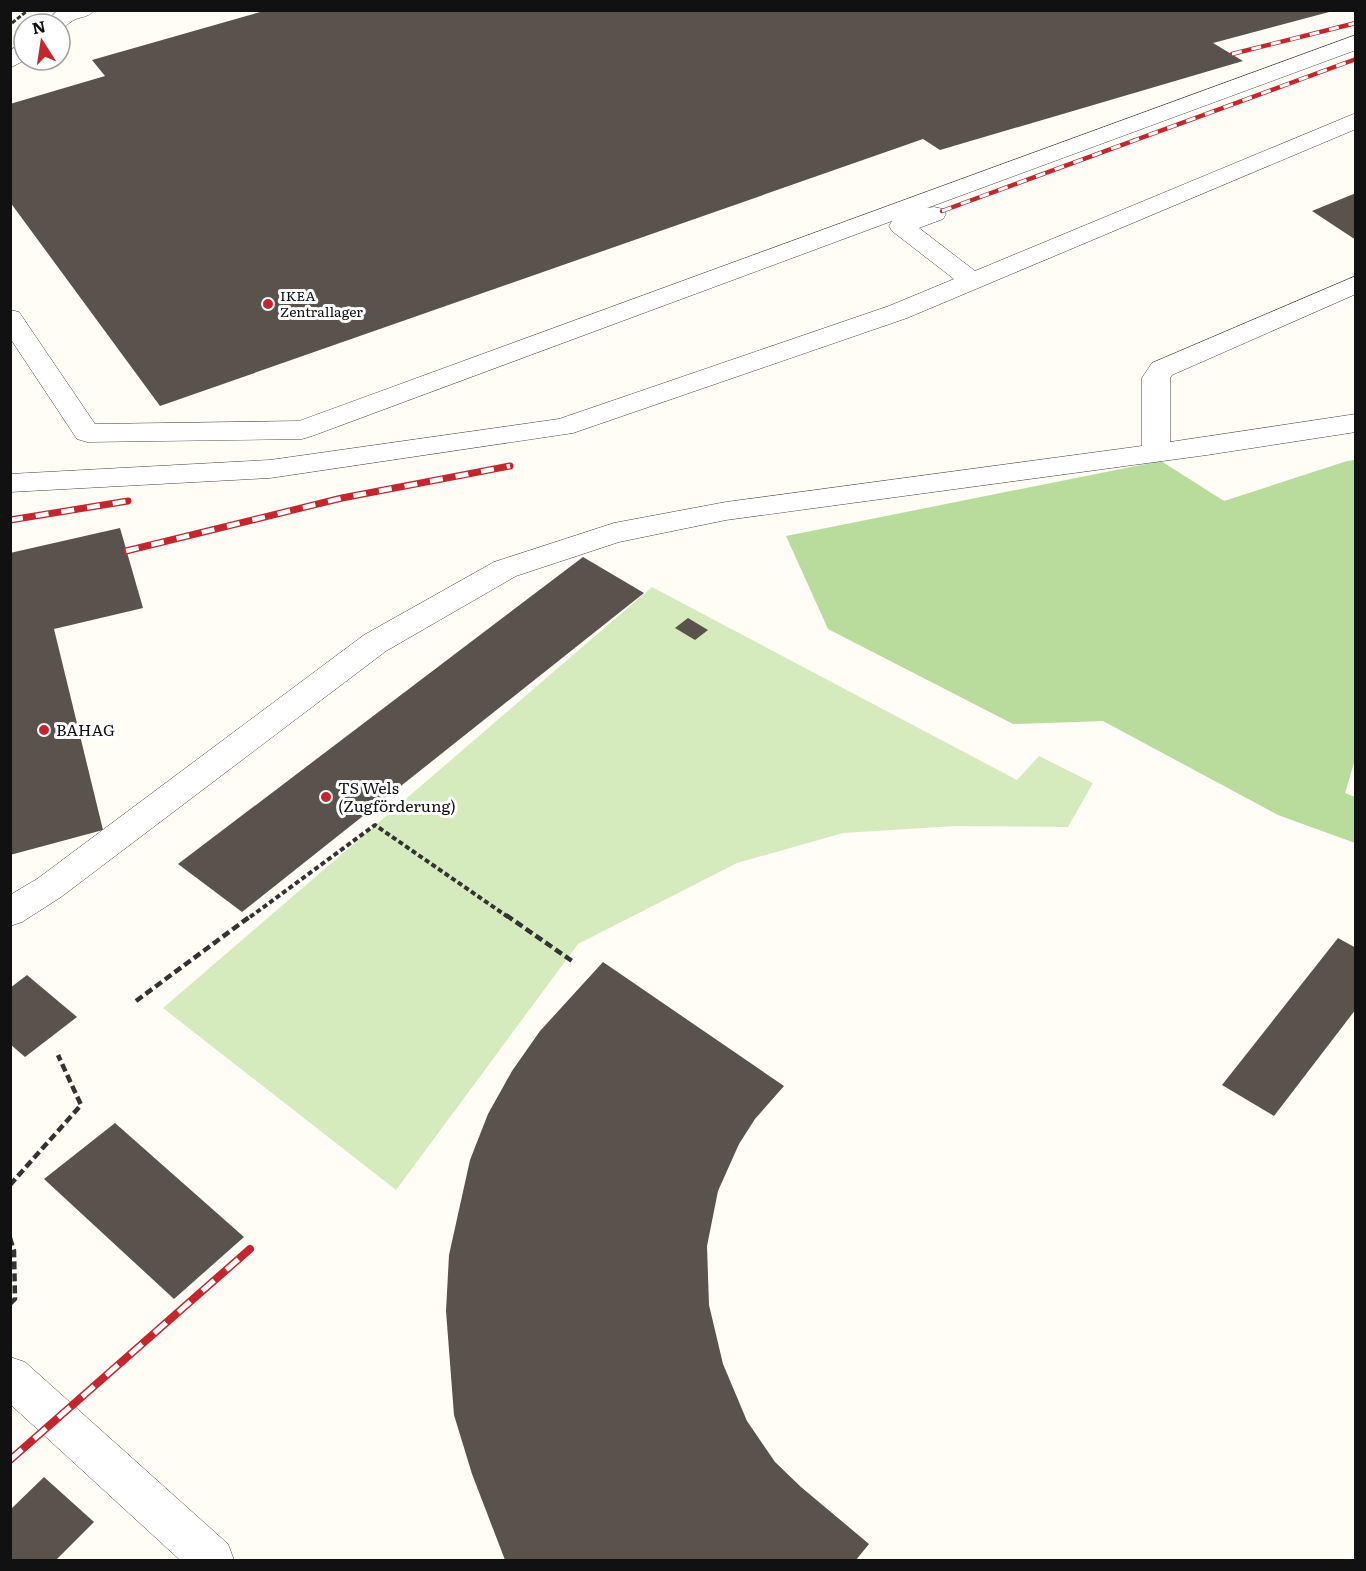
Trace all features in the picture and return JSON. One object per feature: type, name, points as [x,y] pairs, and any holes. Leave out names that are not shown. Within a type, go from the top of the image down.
[{"type":"street","points":[[10,318],[87,433],[302,430],[1356,42]]},
{"type":"street","points":[[10,483],[270,469],[562,427],[898,312],[1356,120]]},
{"type":"street","points":[[942,211],[902,226],[972,281]]},
{"type":"street","points":[[1156,453],[1156,378],[1162,369],[1356,284]]},
{"type":"street","points":[[10,912],[49,888],[375,643],[506,568],[614,533],[726,511],[1156,453],[1356,423]]},
{"type":"street","points":[[10,1376],[212,1560]]},
{"type":"path","points":[[10,24],[27,10]]},
{"type":"path","points":[[136,1001],[375,825],[572,961]]},
{"type":"path","points":[[10,1185],[81,1105],[58,1055]]},
{"type":"path","points":[[10,1238],[14,1251],[15,1299],[10,1304]]},
{"type":"green space","points":[[1355,460],[1356,756],[1345,793],[1355,797],[1355,843],[1278,815],[1103,721],[1013,724],[828,629],[786,536],[1161,461],[1224,501]]},
{"type":"green space","points":[[652,587],[1017,780],[1039,756],[1093,783],[1068,827],[955,826],[843,833],[737,863],[578,944],[396,1190],[163,1008]]},
{"type":"building","name":"IKEA Zentrallager","points":[[267,10],[1333,11],[1213,43],[1243,61],[940,150],[923,139],[160,406],[10,202],[10,104],[105,76],[92,60]]},
{"type":"building","points":[[1356,193],[1356,240],[1312,211]]},
{"type":"building","name":"BAHAG","points":[[120,528],[143,608],[54,629],[103,830],[10,855],[10,553]]},
{"type":"building","points":[[583,557],[644,593],[242,912],[178,864]]},
{"type":"building","points":[[688,618],[708,630],[695,640],[675,628]]},
{"type":"building","points":[[1338,938],[1356,948],[1356,1009],[1274,1116],[1222,1085]]},
{"type":"building","points":[[603,962],[784,1086],[755,1119],[739,1144],[718,1191],[707,1246],[709,1305],[723,1364],[747,1421],[775,1462],[869,1544],[856,1560],[505,1560],[472,1474],[454,1415],[446,1311],[449,1255],[470,1160],[488,1114],[512,1071],[540,1031]]},
{"type":"building","points":[[27,975],[77,1017],[25,1057],[10,1044],[10,988]]},
{"type":"building","points":[[115,1123],[244,1237],[174,1299],[44,1179]]},
{"type":"building","points":[[44,1477],[94,1522],[56,1560],[10,1560],[10,1510]]},
{"type":"railway","points":[[1232,54],[1356,23]]},
{"type":"railway","points":[[942,211],[1356,59]]},
{"type":"railway","points":[[126,551],[342,498],[510,466]]},
{"type":"railway","points":[[10,520],[128,501]]},
{"type":"railway","points":[[10,1460],[250,1249]]},
{"type":"place","name":"IKEA Zentrallager","points":[[268,304]]},
{"type":"place","name":"BAHAG","points":[[44,730]]},
{"type":"place","name":"TS Wels (Zugförderung)","points":[[326,797]]}]
